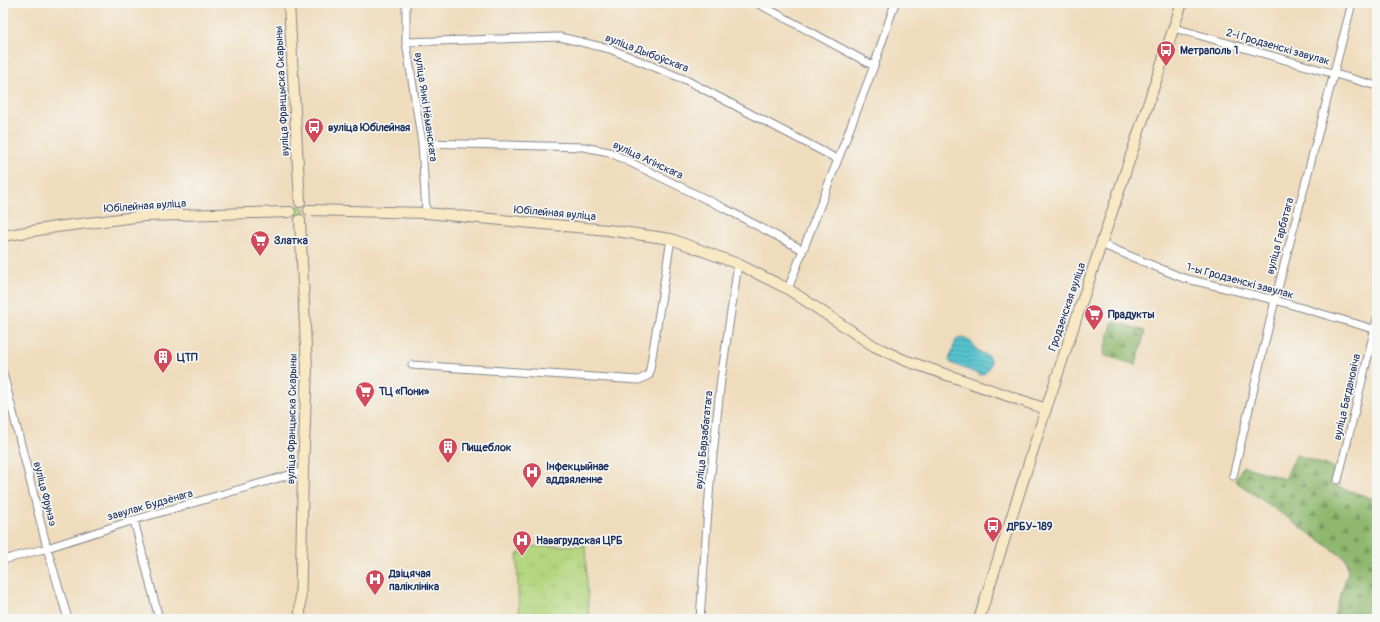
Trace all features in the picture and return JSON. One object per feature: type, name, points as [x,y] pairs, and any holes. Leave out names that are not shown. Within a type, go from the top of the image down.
[{"type":"street","name":"вуліца Францыска Скарыны","points":[[289,3],[300,202]]},
{"type":"street","name":"вуліца Янкі Нёманскага","points":[[406,3],[406,42],[422,143],[426,213]]},
{"type":"street","points":[[757,3],[874,66]]},
{"type":"street","points":[[788,289],[874,66],[895,3]]},
{"type":"street","name":"Гродзенская вуліца","points":[[979,619],[1046,409],[1182,3]]},
{"type":"street","name":"вуліца Гарбатага","points":[[1233,476],[1275,300],[1352,3]]},
{"type":"street","name":"2-і Гродзенскі завулак","points":[[1174,28],[1377,86]]},
{"type":"street","name":"вуліца Дыбоўскага","points":[[406,42],[560,37],[610,49],[686,80],[837,159]]},
{"type":"street","name":"вуліца Агінскага","points":[[422,143],[584,147],[609,152],[724,208],[802,250]]},
{"type":"street","points":[[300,202],[306,204],[309,210],[305,219],[300,220],[293,218],[290,212],[292,206],[300,202]]},
{"type":"street","name":"Юбілейная вуліца","points":[[309,210],[426,213],[608,230],[671,239],[738,264],[788,289],[874,346],[904,360],[1046,409]]},
{"type":"street","name":"Юбілейная вуліца","points":[[3,236],[56,227],[144,216],[290,212]]},
{"type":"street","name":"вуліца Францыска Скарыны","points":[[300,220],[307,368],[300,619]]},
{"type":"street","points":[[412,365],[639,380],[649,375],[671,239]]},
{"type":"street","name":"1-ы Гродзенскі завулак","points":[[1101,244],[1183,278],[1275,300],[1376,329]]},
{"type":"street","name":"вуліца Барзабагатага","points":[[700,619],[710,483],[720,380],[738,264]]},
{"type":"street","name":"вуліца Багдановіча","points":[[1338,480],[1376,329],[1377,319]]},
{"type":"street","name":"вуліца Фрунзэ","points":[[3,373],[47,548],[68,619]]},
{"type":"street","name":"завулак Будзёнага","points":[[3,560],[303,471]]},
{"type":"street","points":[[134,520],[159,619]]},
{"type":"green space","points":[[297,206],[301,206],[303,207],[303,215],[297,216],[294,213],[294,209]]},
{"type":"green space","points":[[1113,321],[1145,331],[1136,365],[1103,355]]},
{"type":"green space","points":[[1296,455],[1335,468],[1330,484],[1377,500],[1377,565],[1373,564],[1371,619],[1333,619],[1348,572],[1346,559],[1235,481],[1243,466],[1285,479]]},
{"type":"green space","points":[[585,545],[589,619],[519,619],[517,555],[526,547]]},
{"type":"green space","points":[[1373,564],[1377,565],[1377,619],[1371,619]]},
{"type":"water","points":[[961,338],[970,341],[978,351],[988,356],[991,361],[989,368],[985,373],[980,375],[951,363],[949,360],[956,340]]},
{"type":"place","name":"Метраполь 1","points":[[1166,67]]},
{"type":"place","name":"вуліца Юбілейная","points":[[314,144]]},
{"type":"place","name":"Златка","points":[[260,257]]},
{"type":"place","name":"Прадукты","points":[[1094,331]]},
{"type":"place","name":"ЦТП","points":[[163,374]]},
{"type":"place","name":"ТЦ «Пони»","points":[[365,408]]},
{"type":"place","name":"Пищеблок","points":[[448,464]]},
{"type":"place","name":"Інфекцыйнае аддзяленне","points":[[532,489]]},
{"type":"place","name":"ДРБУ-189","points":[[993,543]]},
{"type":"place","name":"Навагрудская ЦРБ","points":[[522,557]]},
{"type":"place","name":"Дзіцячая паліклініка","points":[[375,596]]}]
